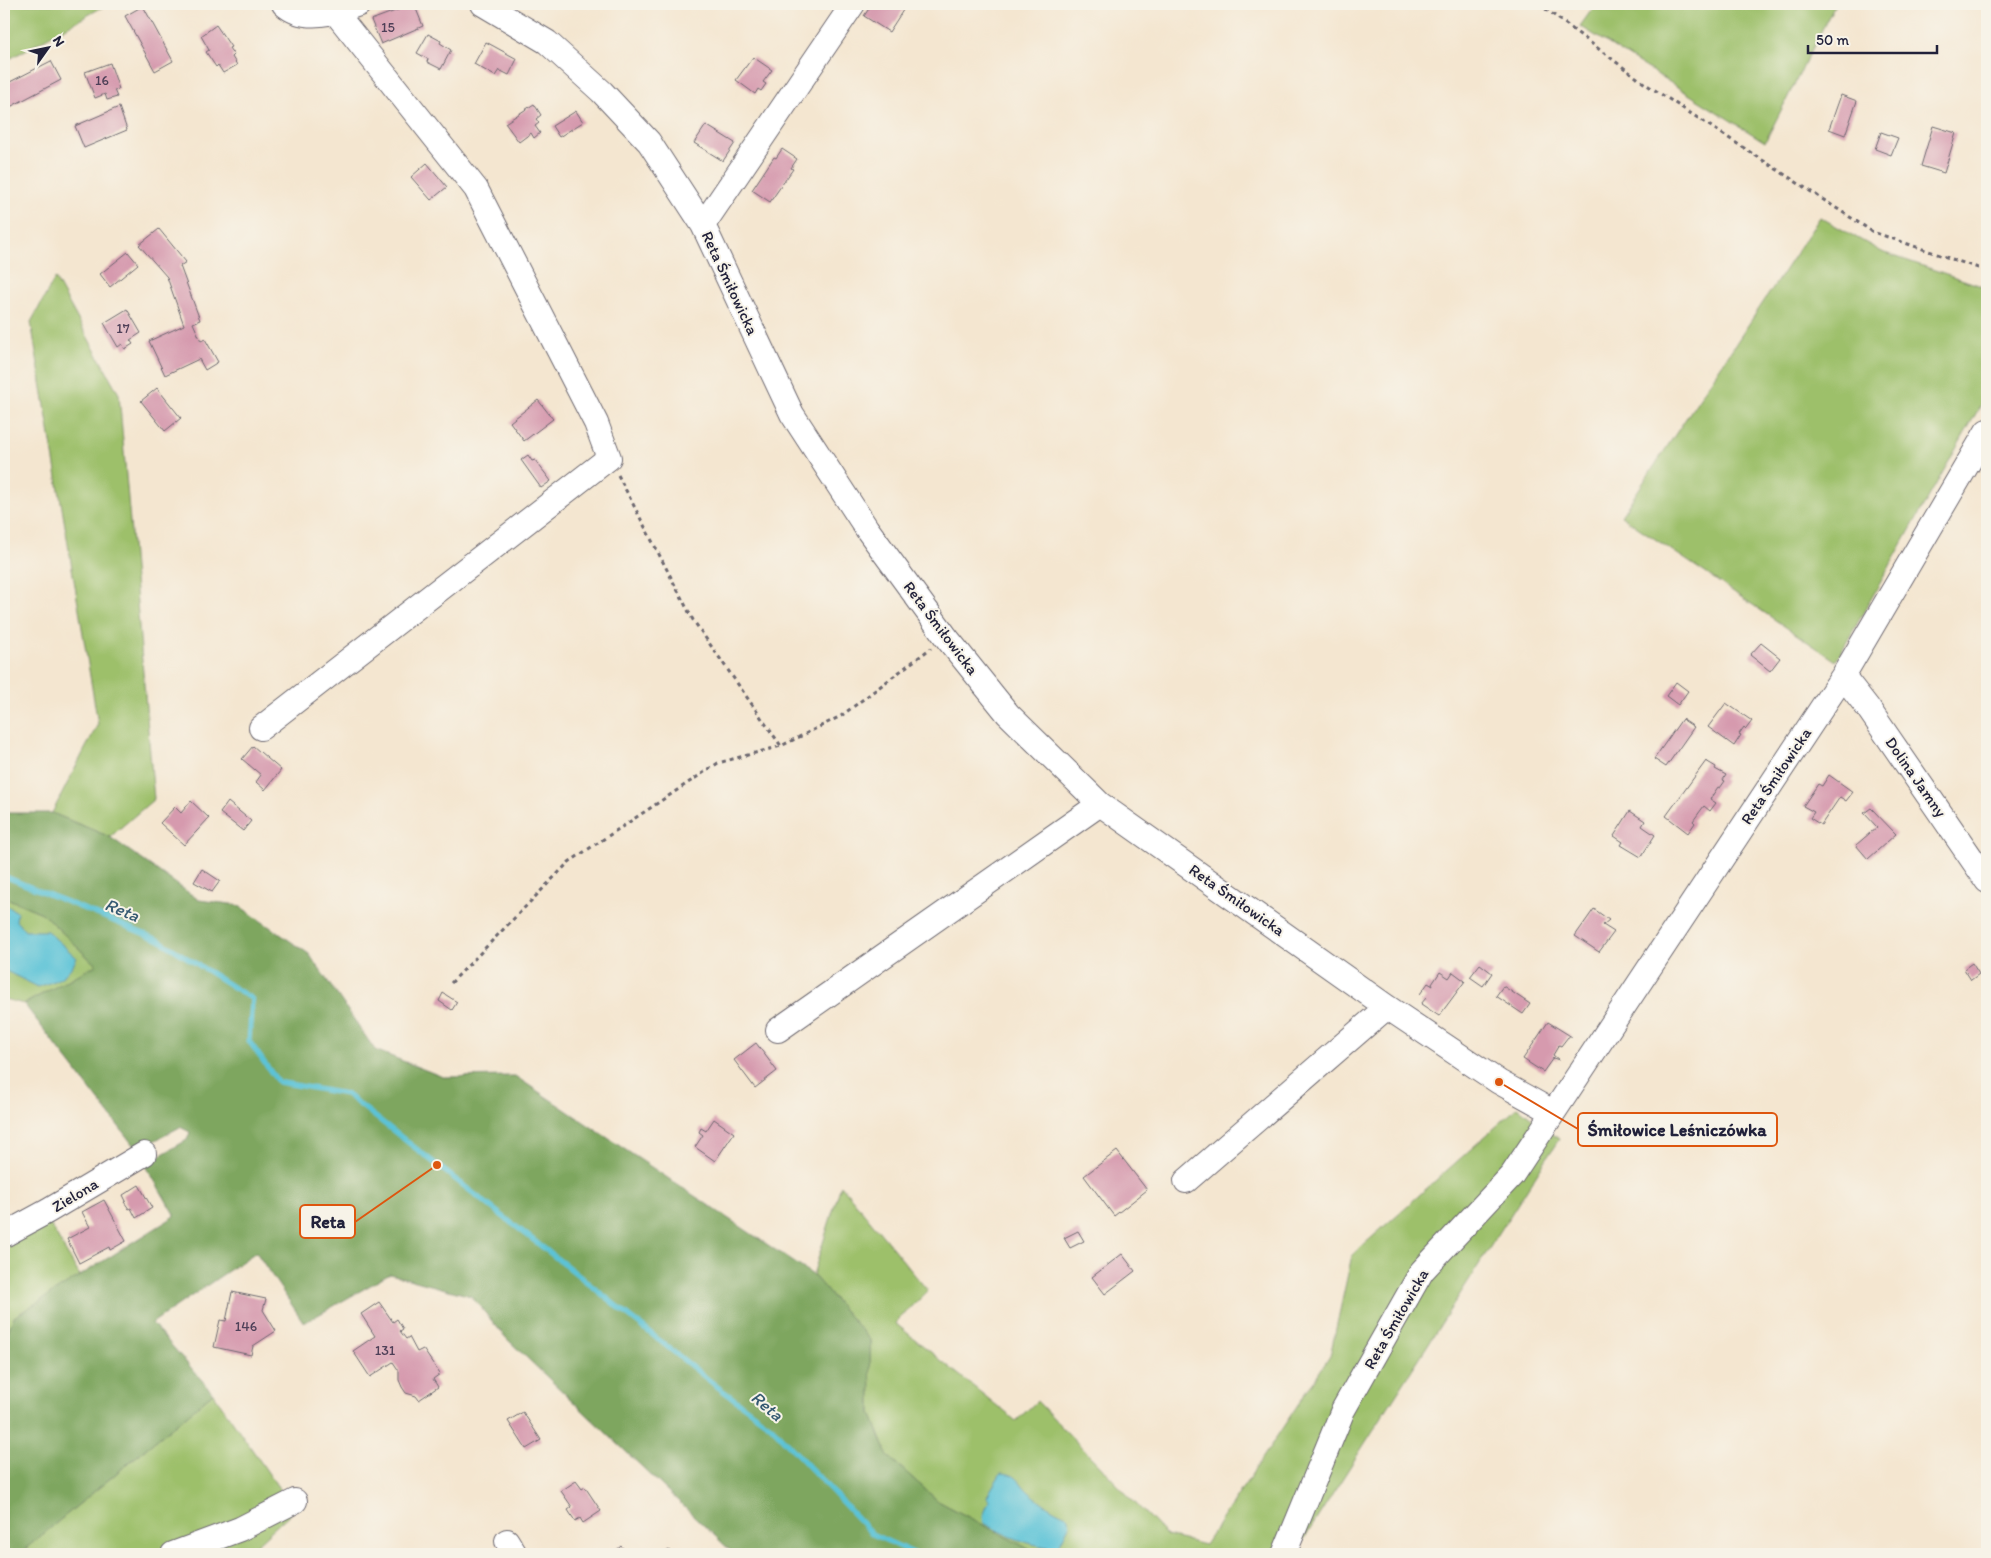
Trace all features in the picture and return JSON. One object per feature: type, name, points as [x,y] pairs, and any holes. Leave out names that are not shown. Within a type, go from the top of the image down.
[{"type":"street","points":[[284,4],[289,8],[311,15],[335,12],[359,4]]},
{"type":"street","name":"Reta Śmiłowicka","points":[[483,4],[547,42],[602,92],[649,142],[703,225],[792,414],[867,529],[946,637],[1008,714],[1100,804],[1387,1007],[1499,1082],[1553,1112]]},
{"type":"street","points":[[703,225],[853,4]]},
{"type":"street","points":[[261,728],[609,458],[596,423],[476,189],[335,12]]},
{"type":"street","name":"Reta Śmiłowicka","points":[[1284,1554],[1343,1410],[1422,1271],[1512,1175],[1843,676],[1987,431]]},
{"type":"street","name":"Dolina Jamny","points":[[1843,676],[1868,708],[1987,881]]},
{"type":"street","points":[[778,1030],[1100,804]]},
{"type":"street","points":[[1186,1181],[1387,1007]]},
{"type":"street","name":"Zielona","points":[[4,1235],[144,1154]]},
{"type":"street","points":[[173,1554],[240,1529],[295,1501]]},
{"type":"path","points":[[1539,4],[1644,83],[1873,232],[1987,271]]},
{"type":"path","points":[[609,458],[693,620],[782,746]]},
{"type":"path","points":[[452,983],[569,862],[718,763],[782,746],[841,716],[946,637]]},
{"type":"green space","points":[[4,4],[108,4],[4,62]]},
{"type":"green space","points":[[1596,4],[1835,4],[1765,142],[1580,26]]},
{"type":"green space","points":[[1820,217],[1882,252],[1987,288],[1987,394],[1836,661],[1621,516]]},
{"type":"green space","points":[[55,278],[119,394],[154,799],[110,837],[52,813],[98,724],[31,322]]},
{"type":"green space","points":[[4,813],[52,813],[110,837],[199,900],[238,905],[309,954],[375,1050],[443,1077],[515,1076],[813,1275],[870,1340],[871,1413],[888,1456],[938,1501],[1038,1554],[734,1554],[507,1339],[471,1296],[390,1274],[304,1323],[256,1252],[152,1323],[213,1393],[19,1554],[4,1554],[4,1341],[14,1317],[175,1216],[145,1164],[187,1140],[190,1132],[180,1127],[137,1150],[24,1004],[96,965],[42,913],[4,897]]},
{"type":"green space","points":[[4,897],[42,913],[96,965],[24,1004],[4,999]]},
{"type":"green space","points":[[1518,1107],[1559,1139],[1295,1553],[1292,1554],[1038,1554],[938,1501],[888,1456],[871,1413],[870,1340],[813,1275],[841,1185],[928,1291],[895,1323],[1016,1421],[1037,1401],[1167,1536],[1205,1545],[1330,1356],[1352,1255]]},
{"type":"green space","points":[[47,1219],[80,1276],[14,1317],[4,1341],[4,1243]]},
{"type":"green space","points":[[213,1393],[294,1510],[246,1554],[19,1554]]},
{"type":"water","points":[[4,904],[17,912],[16,921],[25,931],[47,931],[77,958],[66,974],[38,987],[4,970]]},
{"type":"water","points":[[1001,1473],[1015,1477],[1038,1499],[1052,1509],[1067,1516],[1070,1524],[1058,1548],[1020,1540],[984,1523],[983,1516],[989,1501],[987,1496]]},
{"type":"building","points":[[414,4],[423,26],[381,44],[371,20]]},
{"type":"building","points":[[872,4],[907,4],[889,32],[864,16]]},
{"type":"building","points":[[143,6],[173,61],[155,71],[125,16]]},
{"type":"building","points":[[216,25],[231,47],[229,48],[234,55],[232,57],[237,65],[223,73],[218,65],[216,67],[206,52],[209,50],[201,36]]},
{"type":"building","points":[[428,34],[441,41],[440,43],[451,50],[441,69],[427,62],[428,59],[417,53]]},
{"type":"building","points":[[486,42],[517,59],[509,75],[499,70],[495,76],[474,64]]},
{"type":"building","points":[[753,57],[772,70],[763,82],[766,84],[761,91],[758,89],[755,94],[736,80]]},
{"type":"building","points":[[51,61],[61,80],[10,107],[4,95],[4,85]]},
{"type":"building","points":[[110,63],[119,89],[114,90],[117,97],[107,100],[105,94],[95,98],[85,72]]},
{"type":"building","points":[[1841,95],[1857,101],[1845,135],[1829,129]]},
{"type":"building","points":[[534,104],[541,115],[536,119],[539,123],[535,126],[540,133],[534,138],[531,133],[519,142],[505,123]]},
{"type":"building","points":[[119,107],[127,130],[84,148],[75,126]]},
{"type":"building","points":[[576,111],[583,122],[559,137],[552,126]]},
{"type":"building","points":[[706,125],[735,143],[723,161],[694,143]]},
{"type":"building","points":[[1933,126],[1956,133],[1944,173],[1921,166]]},
{"type":"building","points":[[1881,132],[1898,138],[1891,155],[1875,149]]},
{"type":"building","points":[[782,149],[797,159],[791,168],[793,169],[770,202],[752,190],[774,157],[776,158]]},
{"type":"building","points":[[427,163],[447,187],[431,200],[411,177]]},
{"type":"building","points":[[159,229],[186,262],[180,266],[200,320],[193,323],[201,341],[205,339],[218,362],[205,370],[199,359],[165,375],[149,341],[184,325],[167,277],[139,245]]},
{"type":"building","points":[[128,252],[138,264],[110,287],[100,274]]},
{"type":"building","points":[[127,309],[141,333],[130,340],[133,344],[125,349],[122,344],[118,347],[104,323]]},
{"type":"building","points":[[157,388],[181,418],[165,431],[141,401]]},
{"type":"building","points":[[538,400],[553,419],[524,441],[510,422]]},
{"type":"building","points":[[528,455],[532,461],[535,460],[551,481],[541,488],[521,460]]},
{"type":"building","points":[[1761,643],[1780,658],[1770,671],[1750,655]]},
{"type":"building","points":[[1676,682],[1688,691],[1678,705],[1666,696]]},
{"type":"building","points":[[1726,703],[1752,721],[1746,729],[1744,727],[1734,746],[1708,727]]},
{"type":"building","points":[[1682,719],[1694,727],[1666,767],[1654,759]]},
{"type":"building","points":[[253,746],[281,770],[265,790],[256,782],[261,775],[242,759]]},
{"type":"building","points":[[1706,761],[1726,775],[1723,780],[1725,781],[1720,788],[1718,787],[1710,799],[1716,803],[1710,811],[1704,806],[1693,821],[1695,823],[1688,833],[1666,816]]},
{"type":"building","points":[[1829,775],[1853,792],[1846,801],[1840,797],[1821,825],[1810,818],[1814,812],[1803,806],[1818,784],[1822,786]]},
{"type":"building","points":[[191,801],[209,818],[184,845],[160,823],[175,807],[181,813]]},
{"type":"building","points":[[228,802],[251,821],[243,831],[220,813]]},
{"type":"building","points":[[1871,808],[1896,834],[1868,859],[1856,845],[1877,827],[1864,813]]},
{"type":"building","points":[[1630,811],[1645,821],[1642,826],[1655,835],[1641,857],[1621,845],[1623,842],[1614,836]]},
{"type":"building","points":[[202,869],[220,881],[212,892],[194,882]]},
{"type":"building","points":[[1594,909],[1609,920],[1603,925],[1614,932],[1599,952],[1575,936]]},
{"type":"building","points":[[1972,963],[1979,974],[1971,980],[1964,969]]},
{"type":"building","points":[[1480,964],[1492,973],[1483,986],[1470,977]]},
{"type":"building","points":[[1440,972],[1449,978],[1453,972],[1465,981],[1439,1016],[1421,1004],[1426,998],[1420,994],[1428,983],[1433,986],[1432,984]]},
{"type":"building","points":[[1503,986],[1530,1004],[1523,1014],[1496,996]]},
{"type":"building","points":[[443,993],[457,1002],[452,1010],[439,1001]]},
{"type":"building","points":[[1548,1022],[1572,1037],[1568,1037],[1561,1046],[1559,1045],[1553,1055],[1559,1060],[1553,1058],[1543,1072],[1523,1059]]},
{"type":"building","points":[[756,1043],[777,1071],[755,1088],[734,1060]]},
{"type":"building","points":[[714,1119],[734,1133],[715,1161],[695,1147],[703,1135],[699,1132],[701,1128],[706,1131]]},
{"type":"building","points":[[1117,1151],[1147,1190],[1114,1216],[1084,1176]]},
{"type":"building","points":[[139,1185],[152,1208],[136,1218],[131,1208],[129,1209],[124,1202],[126,1201],[123,1195]]},
{"type":"building","points":[[104,1200],[126,1241],[110,1250],[109,1247],[79,1263],[67,1239],[90,1227],[82,1212]]},
{"type":"building","points":[[1078,1231],[1084,1241],[1070,1248],[1064,1238]]},
{"type":"building","points":[[1122,1254],[1135,1271],[1105,1294],[1092,1277]]},
{"type":"building","points":[[232,1292],[266,1299],[263,1310],[276,1331],[253,1346],[251,1355],[214,1347],[220,1320],[226,1321]]},
{"type":"building","points":[[379,1302],[393,1322],[397,1319],[403,1329],[400,1331],[406,1339],[409,1337],[417,1352],[423,1349],[440,1374],[433,1379],[438,1387],[419,1400],[416,1396],[406,1393],[399,1380],[399,1371],[393,1362],[370,1377],[353,1351],[375,1336],[361,1314]]},
{"type":"building","points":[[523,1412],[541,1440],[526,1449],[508,1421]]},
{"type":"building","points":[[576,1481],[582,1489],[585,1487],[601,1511],[583,1523],[580,1518],[575,1521],[568,1510],[572,1507],[561,1491]]},
{"type":"building","points":[[621,1546],[628,1554],[612,1554]]},
{"type":"building","points":[[669,1550],[672,1554],[662,1554]]},
{"type":"waterway","name":"Reta","points":[[4,876],[159,940],[252,999],[249,1041],[278,1082],[346,1094],[568,1267],[715,1385],[771,1426],[872,1534],[916,1554]]},
{"type":"place","name":"Śmiłowice Leśniczówka","points":[[1499,1082]]},
{"type":"place","name":"Reta","points":[[437,1165]]}]
